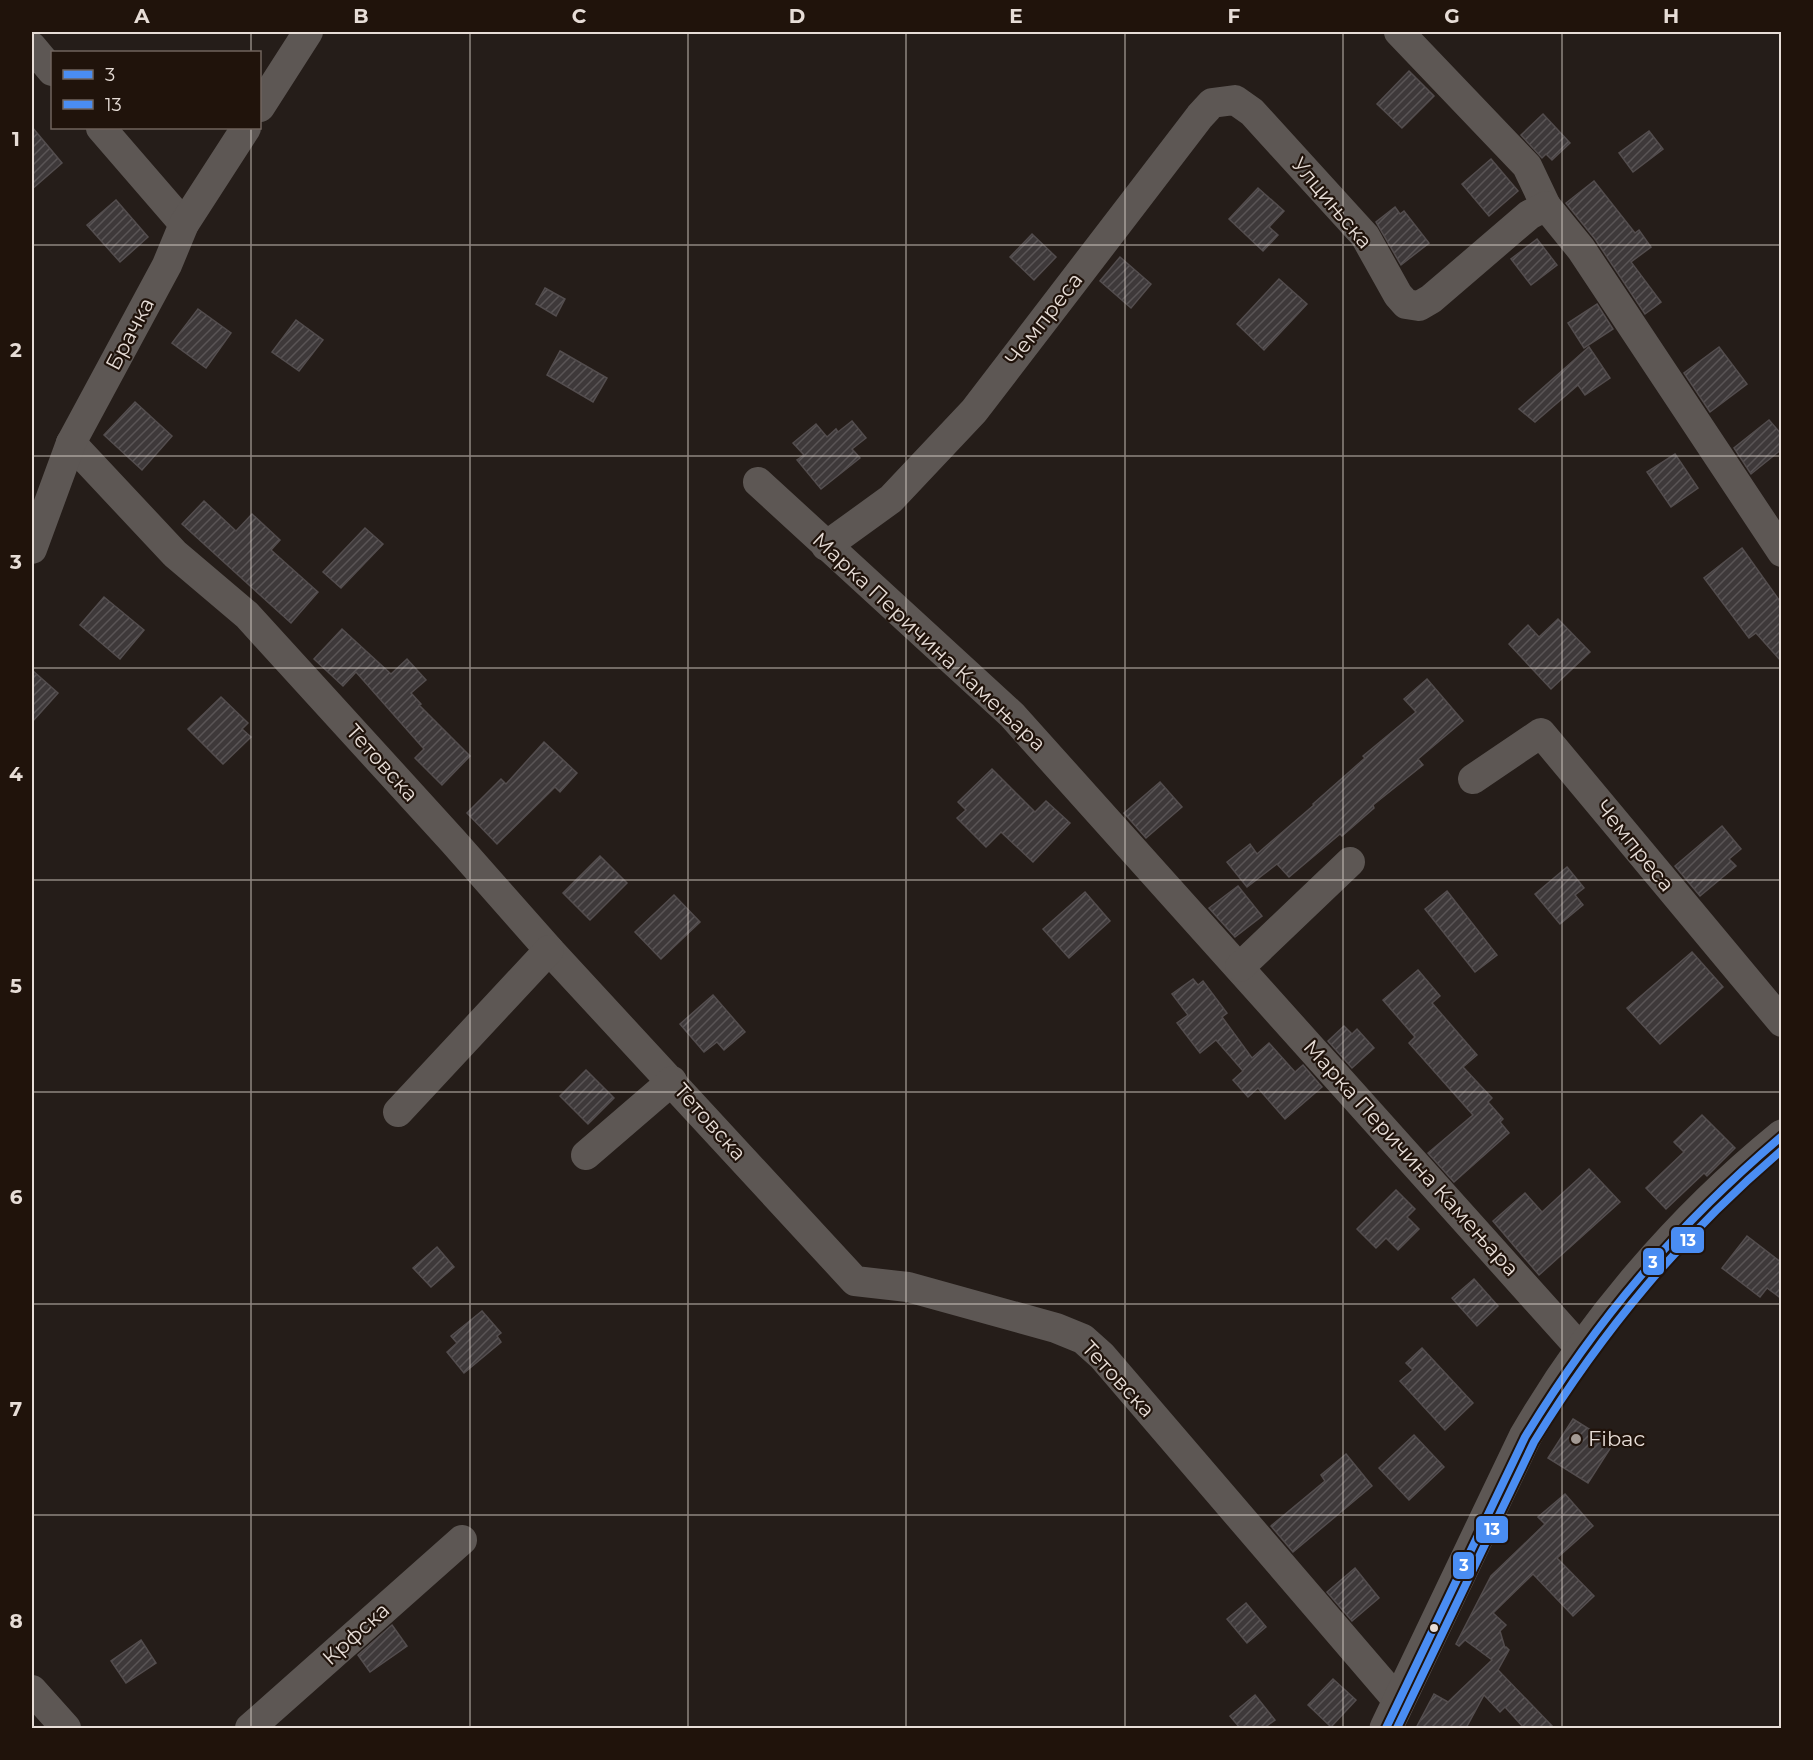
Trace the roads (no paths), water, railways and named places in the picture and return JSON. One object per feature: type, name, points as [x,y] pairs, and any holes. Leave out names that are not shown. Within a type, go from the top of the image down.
[{"type":"street","points":[[261,104],[308,32]]},
{"type":"street","points":[[1399,32],[1527,166],[1546,206],[1581,249],[1782,552]]},
{"type":"street","points":[[32,46],[51,70]]},
{"type":"street","name":"Чемпреса","points":[[826,546],[891,500],[974,411],[1212,103],[1234,100],[1252,112]]},
{"type":"street","name":"Улцињска","points":[[1252,112],[1365,236],[1398,295],[1406,304],[1419,306],[1431,299],[1529,215],[1546,206]]},
{"type":"street","points":[[102,129],[184,224]]},
{"type":"street","name":"Брачка","points":[[32,549],[71,443],[167,266],[184,224],[245,129]]},
{"type":"street","name":"Тетовска","points":[[71,443],[175,554],[247,615],[549,950],[855,1281],[908,1287],[1056,1328],[1083,1339],[1102,1356],[1392,1715]]},
{"type":"street","name":"Марка Перичина Камењара","points":[[758,482],[1012,715],[1581,1349]]},
{"type":"street","name":"Чемпреса","points":[[1473,780],[1541,733],[1782,1022]]},
{"type":"street","points":[[1240,967],[1350,862]]},
{"type":"street","points":[[398,1112],[549,950]]},
{"type":"street","points":[[586,1155],[672,1081]]},
{"type":"street","points":[[1392,1715],[1525,1437],[1581,1349],[1651,1261],[1744,1167],[1782,1136]]},
{"type":"street","name":"Крфска","points":[[250,1728],[462,1540]]},
{"type":"street","points":[[32,1690],[66,1728]]},
{"type":"place","name":"Fibac","points":[[1576,1439]]}]
